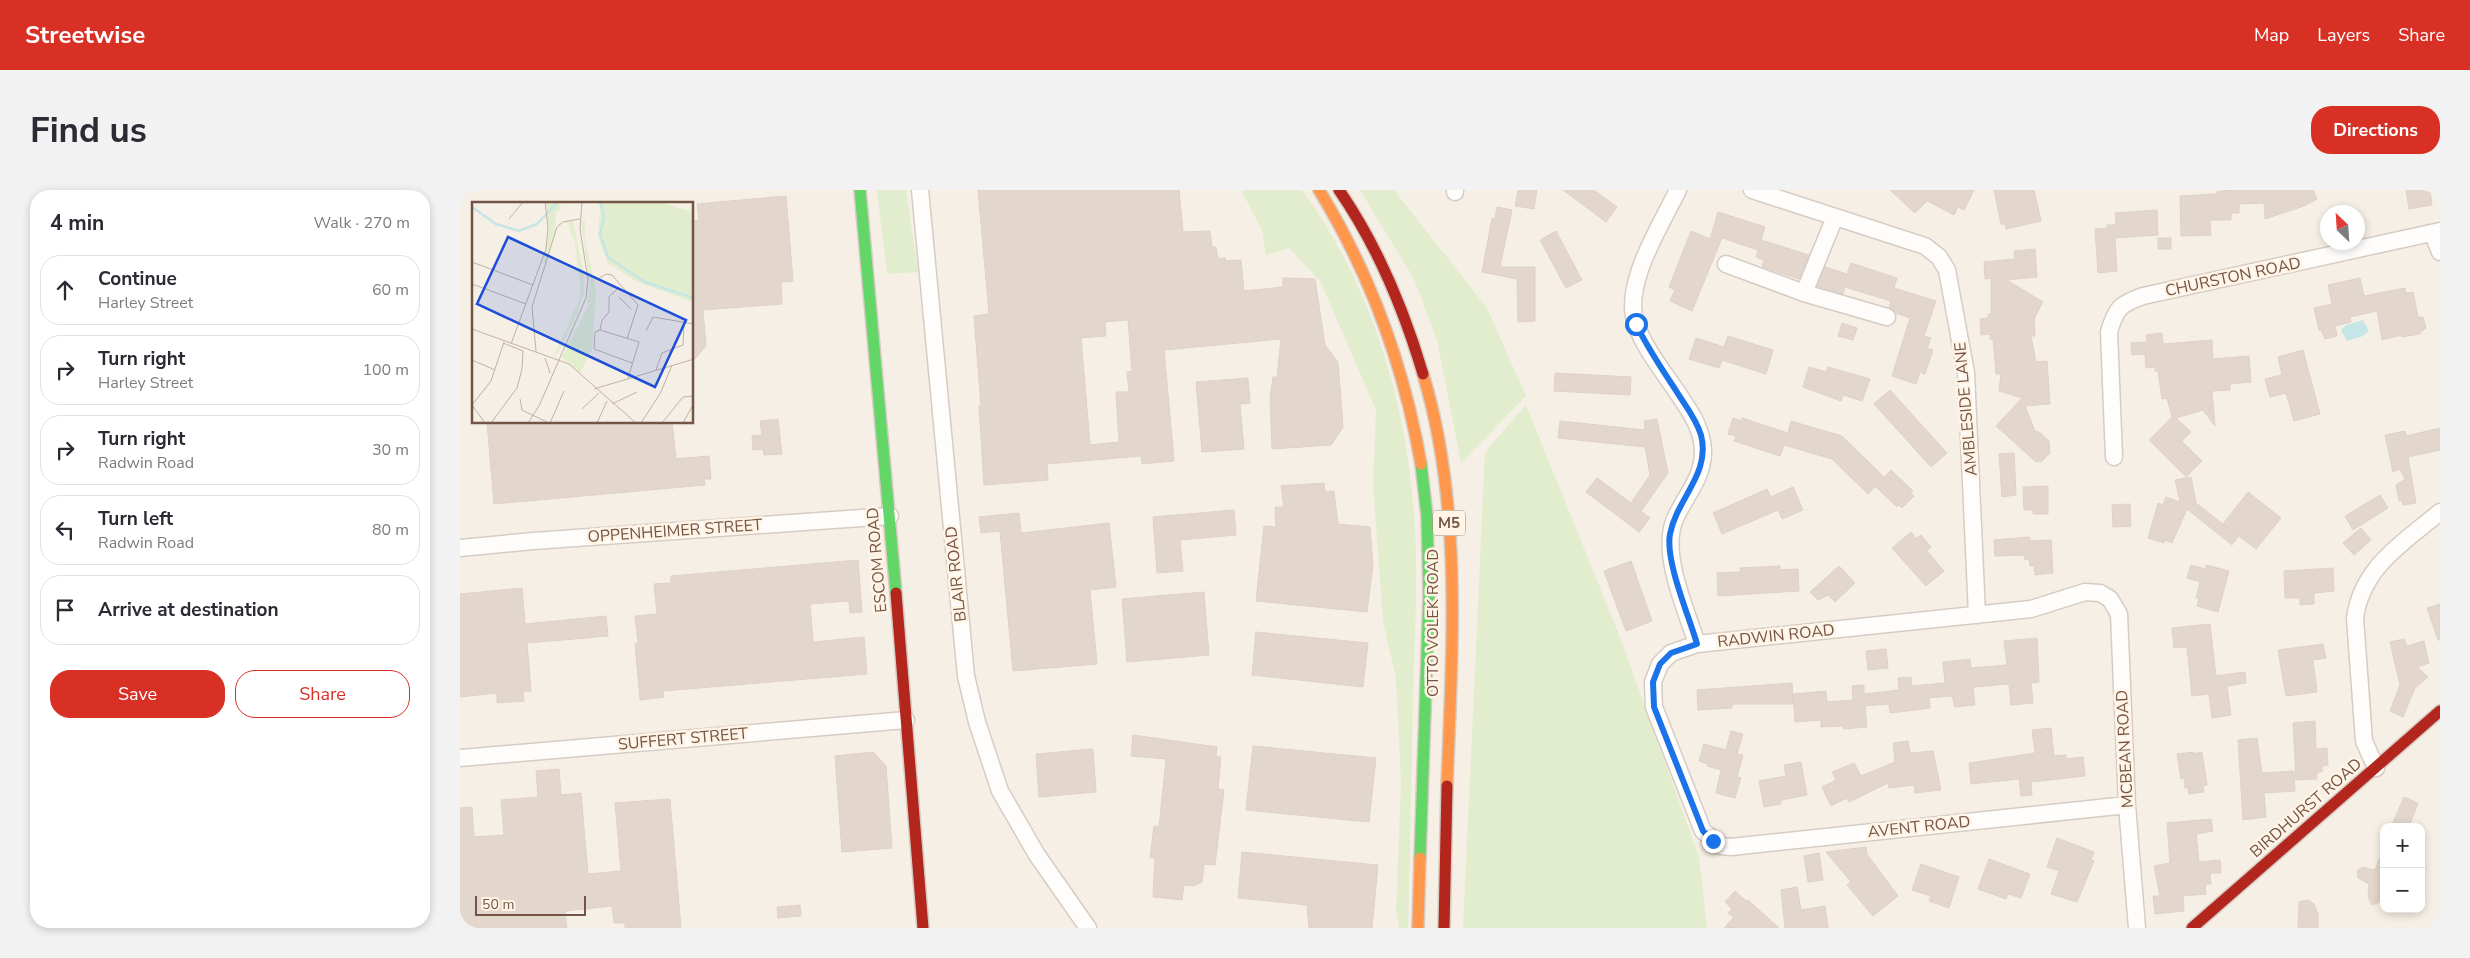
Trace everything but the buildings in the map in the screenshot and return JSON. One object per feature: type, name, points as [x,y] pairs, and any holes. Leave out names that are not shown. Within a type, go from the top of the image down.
[{"type":"main road","name":"ESCOM ROAD","points":[[860,190],[890,516],[923,928]]},
{"type":"main road","name":"OTTO VOLEK ROAD","points":[[1318,190],[1361,267],[1380,314],[1410,409],[1420,459],[1427,516],[1429,582],[1418,928]]},
{"type":"main road","name":"OTTO VOLEK ROAD","points":[[1339,190],[1363,226],[1401,309],[1418,356],[1434,414],[1443,466],[1449,518],[1451,646],[1444,928]]},
{"type":"main road","name":"BIRDHURST ROAD","points":[[2192,928],[2440,711]]},
{"type":"street","name":"BLAIR ROAD","points":[[920,190],[966,676],[981,736],[1000,790],[1038,855],[1088,928]]},
{"type":"street","points":[[1678,190],[1637,276],[1632,309],[1636,324],[1644,341],[1695,420],[1701,435],[1702,460],[1698,475],[1674,520],[1670,548],[1673,568],[1697,644]]},
{"type":"street","name":"AMBLESIDE LANE","points":[[1752,190],[1925,246],[1938,257],[1947,270],[1967,381],[1976,615]]},
{"type":"street","points":[[1804,293],[1835,217]]},
{"type":"street","points":[[2436,233],[2440,252]]},
{"type":"street","name":"CHURSTON ROAD","points":[[2114,457],[2110,332],[2114,314],[2120,306],[2143,296],[2436,233]]},
{"type":"street","points":[[1726,264],[1804,293],[1887,317]]},
{"type":"street","points":[[2376,768],[2364,741],[2355,618],[2357,601],[2369,577],[2388,555],[2440,512]]},
{"type":"street","name":"OPPENHEIMER STREET","points":[[460,548],[533,540],[890,516]]},
{"type":"street","name":"RADWIN ROAD","points":[[1713,841],[1703,831],[1654,707],[1653,682],[1660,664],[1671,653],[1697,644],[2031,609],[2085,592]]},
{"type":"street","name":"MCBEAN ROAD","points":[[2085,592],[2100,593],[2110,599],[2119,614],[2128,805],[2137,928]]},
{"type":"street","name":"SUFFERT STREET","points":[[460,758],[906,720]]},
{"type":"street","name":"AVENT ROAD","points":[[1713,841],[1721,846],[1731,847],[2128,805]]},
{"type":"green space","points":[[877,190],[906,190],[918,272],[887,274]]},
{"type":"green space","points":[[1241,190],[1302,190],[1346,261],[1364,300],[1379,339],[1401,420],[1413,503],[1416,573],[1408,928],[1399,928],[1396,912],[1401,784],[1396,678],[1383,622],[1373,484],[1376,410],[1320,281],[1289,248],[1266,255],[1262,230]]},
{"type":"green space","points":[[1360,190],[1394,190],[1487,308],[1526,396],[1461,463],[1437,340],[1414,279]]},
{"type":"green space","points":[[1526,405],[1620,637],[1699,857],[1707,928],[1463,928],[1485,452]]},
{"type":"water","points":[[2363,320],[2369,331],[2363,336],[2347,341],[2341,330],[2346,325]]},
{"type":"traffic: fast","points":[[860,190],[896,593]]},
{"type":"traffic: fast","points":[[1420,858],[1429,594],[1427,516],[1421,464]]},
{"type":"traffic: slow","points":[[1319,190],[1338,222],[1370,288],[1383,322],[1405,392],[1421,464]]},
{"type":"traffic: slow","points":[[1423,374],[1436,424],[1444,475],[1452,578],[1451,683],[1447,786]]},
{"type":"traffic: slow","points":[[1418,928],[1420,858]]},
{"type":"traffic: jam","points":[[1339,190],[1353,211],[1388,279],[1407,326],[1423,374]]},
{"type":"traffic: jam","points":[[896,593],[923,928]]},
{"type":"traffic: jam","points":[[2192,928],[2440,711]]},
{"type":"traffic: jam","points":[[1444,928],[1447,786]]},
{"type":"route","points":[[1636,324],[1644,341],[1695,420],[1701,435],[1703,449],[1698,475],[1692,490],[1674,520],[1670,535],[1673,568],[1697,644],[1671,653],[1660,664],[1653,682],[1654,707],[1703,831],[1713,841]]}]
